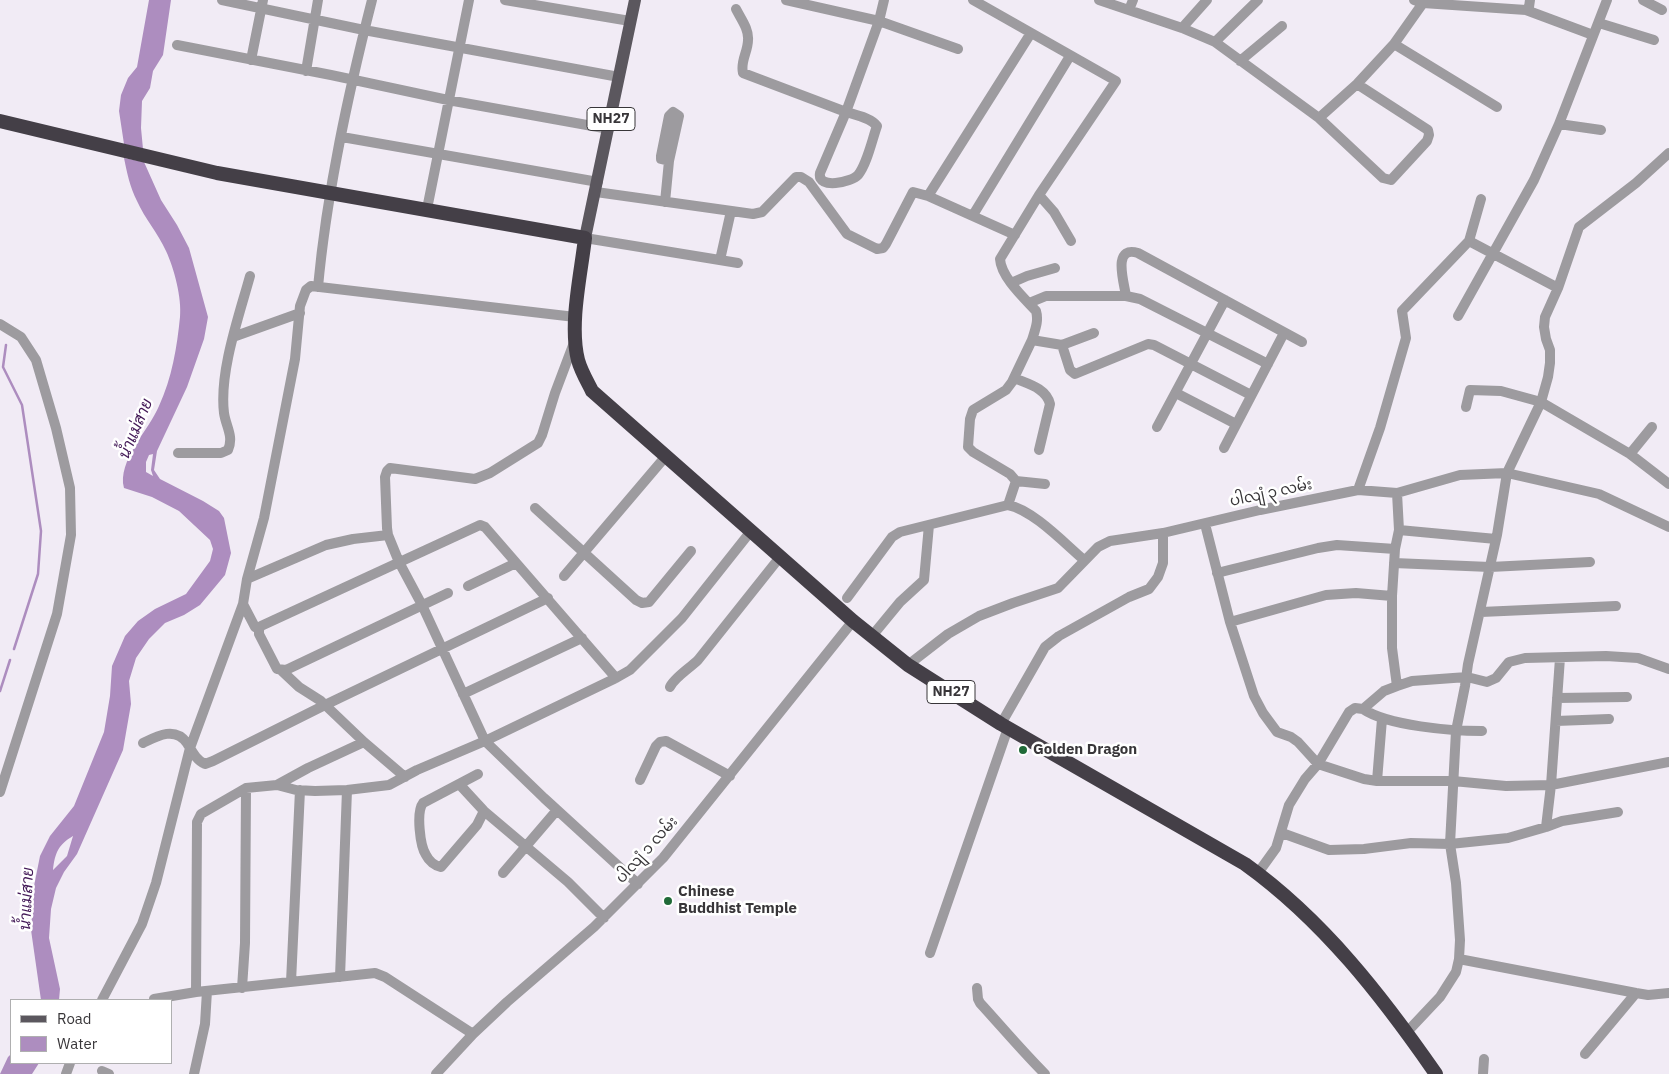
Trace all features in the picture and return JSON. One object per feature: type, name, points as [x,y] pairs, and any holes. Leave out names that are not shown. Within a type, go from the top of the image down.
[{"type":"highway","points":[[0,121],[217,173],[585,238]]},
{"type":"highway","name":"NH27","points":[[585,238],[575,317],[575,340],[578,359],[592,392],[853,621],[908,665],[1005,726],[1258,873],[1304,912],[1342,951],[1406,1032],[1436,1074]]},
{"type":"main road","name":"NH27","points":[[585,238],[635,0]]},
{"type":"street","points":[[222,0],[262,4],[314,19],[364,30],[619,77]]},
{"type":"street","points":[[306,71],[318,0]]},
{"type":"street","points":[[318,287],[331,193],[353,80],[372,0]]},
{"type":"street","points":[[427,209],[469,0]]},
{"type":"street","points":[[505,0],[630,21]]},
{"type":"street","points":[[786,0],[879,21],[958,49]]},
{"type":"street","points":[[822,181],[819,176],[820,173],[846,112],[879,21],[884,0]]},
{"type":"street","points":[[973,0],[1116,81],[1000,259],[1000,265],[1012,283],[1036,311],[1038,316],[1037,326],[1014,378],[1006,390],[973,410],[970,419],[968,448],[1010,474],[1016,481],[1045,484]]},
{"type":"street","points":[[1099,0],[1182,28],[1215,42],[1319,118],[1383,178],[1391,180],[1427,141],[1428,130],[1357,84]]},
{"type":"street","points":[[1129,10],[1133,0]]},
{"type":"street","points":[[1182,28],[1207,0]]},
{"type":"street","points":[[1215,42],[1258,0]]},
{"type":"street","points":[[1526,10],[1529,7],[1530,0]]},
{"type":"street","points":[[1458,316],[1534,180],[1607,0]]},
{"type":"street","points":[[1643,0],[1662,10]]},
{"type":"street","points":[[1319,118],[1357,84],[1394,44],[1419,1],[1526,10],[1593,35]]},
{"type":"street","points":[[251,60],[262,4]]},
{"type":"street","points":[[342,137],[438,153],[665,202],[753,214],[762,212],[796,177],[822,181],[826,184],[854,179],[862,168],[877,126],[874,122],[743,73],[742,66],[748,41],[746,27],[736,9]]},
{"type":"street","points":[[1599,22],[1654,40]]},
{"type":"street","points":[[1240,61],[1282,26]]},
{"type":"street","points":[[928,196],[1031,33]]},
{"type":"street","points":[[1394,44],[1497,107]]},
{"type":"street","points":[[177,45],[448,100],[609,128]]},
{"type":"street","points":[[973,215],[1070,56]]},
{"type":"street","points":[[1558,124],[1601,130]]},
{"type":"street","points":[[1406,1032],[1440,997],[1456,972],[1459,959],[1460,940],[1456,883],[1450,844],[1456,731],[1468,664],[1496,539],[1507,473],[1541,402],[1550,363],[1550,350],[1544,327],[1545,318],[1558,288],[1579,227],[1636,183],[1669,153]]},
{"type":"street","points":[[665,202],[669,162]]},
{"type":"street","points":[[801,177],[809,182],[848,234],[877,249],[882,248],[886,244],[913,192],[928,196],[1015,235]]},
{"type":"street","points":[[1040,195],[1054,212],[1071,241]]},
{"type":"street","points":[[1358,490],[1380,428],[1406,338],[1402,311],[1469,242],[1481,199]]},
{"type":"street","points":[[720,260],[731,211]]},
{"type":"street","points":[[585,238],[738,263]]},
{"type":"street","points":[[1469,242],[1494,253],[1558,288]]},
{"type":"street","points":[[1126,296],[1121,263],[1123,256],[1127,252],[1132,251],[1302,342]]},
{"type":"street","points":[[1012,283],[1026,276],[1055,268]]},
{"type":"street","points":[[178,453],[221,452],[228,450],[231,443],[231,436],[224,413],[225,380],[233,337],[250,276]]},
{"type":"street","points":[[103,999],[142,924],[148,908],[190,748],[243,604],[247,579],[266,508],[296,359],[300,306],[306,290],[311,286],[575,317]]},
{"type":"street","points":[[1029,303],[1046,296],[1126,296],[1140,299],[1268,364]]},
{"type":"street","points":[[1158,427],[1225,300]]},
{"type":"street","points":[[233,337],[300,313]]},
{"type":"street","points":[[0,324],[21,337],[36,360],[56,428],[70,488],[70,535],[57,614],[0,792]]},
{"type":"street","points":[[1032,340],[1062,345],[1094,333]]},
{"type":"street","points":[[1224,448],[1284,333]]},
{"type":"street","points":[[575,340],[538,443],[490,473],[474,479],[390,468],[387,471],[385,477],[388,535],[399,562],[422,605],[485,741],[638,884]]},
{"type":"street","points":[[1062,345],[1070,370],[1075,374],[1148,344],[1154,345],[1251,395]]},
{"type":"street","points":[[1014,378],[1042,390],[1048,397],[1050,404],[1038,450]]},
{"type":"street","points":[[1466,407],[1470,390],[1501,391],[1541,402],[1630,454],[1669,484]]},
{"type":"street","points":[[1176,393],[1236,424]]},
{"type":"street","points":[[1630,454],[1652,427]]},
{"type":"street","points":[[564,576],[666,456]]},
{"type":"street","name":"ပါလျံ ၃ လမ်း","points":[[908,665],[948,634],[979,616],[1058,588],[1098,547],[1110,541],[1163,533],[1260,510],[1358,490],[1397,493],[1460,475],[1507,473],[1600,494],[1669,526]]},
{"type":"street","points":[[1008,505],[1016,481]]},
{"type":"street","points":[[1396,686],[1392,648],[1392,596],[1395,549],[1399,530],[1397,493]]},
{"type":"street","points":[[846,598],[892,536],[900,532],[1008,505],[1016,506],[1031,515],[1084,560]]},
{"type":"street","points":[[535,508],[636,600],[642,603],[649,602],[691,551]]},
{"type":"street","points":[[259,629],[261,626],[480,524],[548,598],[616,678]]},
{"type":"street","points":[[1205,524],[1230,622],[1254,696],[1263,713],[1277,732],[1291,737],[1298,742],[1318,764],[1364,779],[1377,781],[1453,781],[1506,786],[1551,785],[1669,762]]},
{"type":"street","points":[[872,636],[900,602],[924,580],[929,525]]},
{"type":"street","points":[[1399,530],[1496,539]]},
{"type":"street","points":[[194,1074],[206,1024],[201,991],[197,822],[201,814],[246,788],[278,785],[300,790],[347,790],[389,785],[417,770],[485,741],[616,678],[630,670],[682,618],[751,531]]},
{"type":"street","points":[[930,953],[1005,726],[1045,647],[1067,631],[1129,597],[1149,589],[1158,577],[1163,563],[1163,533]]},
{"type":"street","points":[[247,579],[326,545],[353,539],[388,535]]},
{"type":"street","points":[[1217,572],[1337,545],[1395,549]]},
{"type":"street","points":[[670,686],[674,680],[685,673],[698,660],[780,556]]},
{"type":"street","points":[[1394,563],[1490,567],[1590,562]]},
{"type":"street","points":[[468,586],[516,563]]},
{"type":"street","points":[[282,671],[448,593]]},
{"type":"street","points":[[1230,622],[1326,595],[1356,593],[1392,596]]},
{"type":"street","points":[[143,743],[160,734],[170,733],[185,740],[196,757],[205,764],[548,598]]},
{"type":"street","points":[[243,604],[255,627],[259,629]]},
{"type":"street","points":[[1480,612],[1616,606]]},
{"type":"street","name":"ပါလျံ ၁ လမ်း","points":[[436,1074],[472,1034],[604,918],[663,858],[853,621]]},
{"type":"street","points":[[259,629],[259,634],[277,669],[325,705],[405,777]]},
{"type":"street","points":[[463,694],[582,638]]},
{"type":"street","points":[[1363,709],[1384,691],[1396,686],[1426,680],[1467,677],[1488,682],[1496,678],[1509,662],[1525,658],[1606,656],[1638,658],[1669,669]]},
{"type":"street","points":[[1546,828],[1560,658]]},
{"type":"street","points":[[1558,698],[1627,697]]},
{"type":"street","points":[[1258,873],[1276,848],[1290,805],[1305,779],[1318,764],[1349,712],[1355,708],[1363,709],[1382,719],[1456,731],[1482,731]]},
{"type":"street","points":[[1377,781],[1382,719]]},
{"type":"street","points":[[1556,720],[1610,719]]},
{"type":"street","points":[[640,780],[656,746],[660,742],[666,741],[730,776]]},
{"type":"street","points":[[278,785],[308,768],[364,742]]},
{"type":"street","points":[[478,774],[420,807],[418,815],[426,856],[437,866],[441,867],[476,825],[484,811]]},
{"type":"street","points":[[460,785],[484,811],[568,882],[604,918]]},
{"type":"street","points":[[242,988],[245,943],[246,788]]},
{"type":"street","points":[[291,982],[300,790]]},
{"type":"street","points":[[340,977],[347,790]]},
{"type":"street","points":[[503,873],[524,846],[557,810]]},
{"type":"street","points":[[1282,833],[1329,850],[1364,849],[1411,843],[1450,844],[1508,838],[1546,828],[1562,821],[1618,812]]},
{"type":"street","points":[[1459,959],[1648,995],[1669,993]]},
{"type":"street","points":[[159,999],[201,991],[370,973],[385,977],[472,1034]]},
{"type":"street","points":[[977,988],[980,1003],[1045,1074]]},
{"type":"street","points":[[1585,1054],[1636,993]]},
{"type":"street","points":[[1482,1074],[1484,1059]]},
{"type":"water","points":[[149,0],[171,0],[163,55],[153,71],[150,88],[142,101],[141,128],[143,149],[124,144],[119,111],[121,95],[128,78],[137,67]]},
{"type":"water","points":[[124,158],[144,162],[161,200],[189,248],[208,317],[204,339],[187,387],[157,451],[154,470],[160,479],[219,511],[224,518],[231,553],[225,575],[200,605],[184,615],[165,623],[149,639],[136,658],[129,681],[131,704],[123,750],[77,854],[64,872],[56,888],[51,909],[49,938],[60,989],[59,999],[41,999],[31,930],[34,886],[40,856],[50,836],[74,806],[104,732],[110,696],[112,666],[125,636],[138,621],[155,609],[186,594],[210,561],[213,549],[210,540],[179,511],[152,497],[124,488],[123,478],[129,457],[164,395],[171,373],[179,328],[180,309],[177,283],[169,258],[163,244],[144,214],[129,180]],"holes":[[[153,454],[151,470],[153,476],[146,472],[146,462],[149,455]],[[73,836],[67,856],[53,870],[58,850]]]},
{"type":"water","points":[[10,1055],[10,1064],[38,1064],[32,1074],[0,1074]]},
{"type":"waterway","points":[[6,345],[3,367],[22,405],[41,531],[38,574],[14,649]]},
{"type":"waterway","points":[[0,691],[10,660]]},
{"type":"place","name":"Golden Dragon","points":[[1023,750]]},
{"type":"place","name":"Chinese Buddhist Temple","points":[[668,901]]},
{"type":"water label","name":"น้ำแม่สาย","points":[[136,429]]},
{"type":"water label","name":"น้ำแม่สาย","points":[[27,899]]}]
